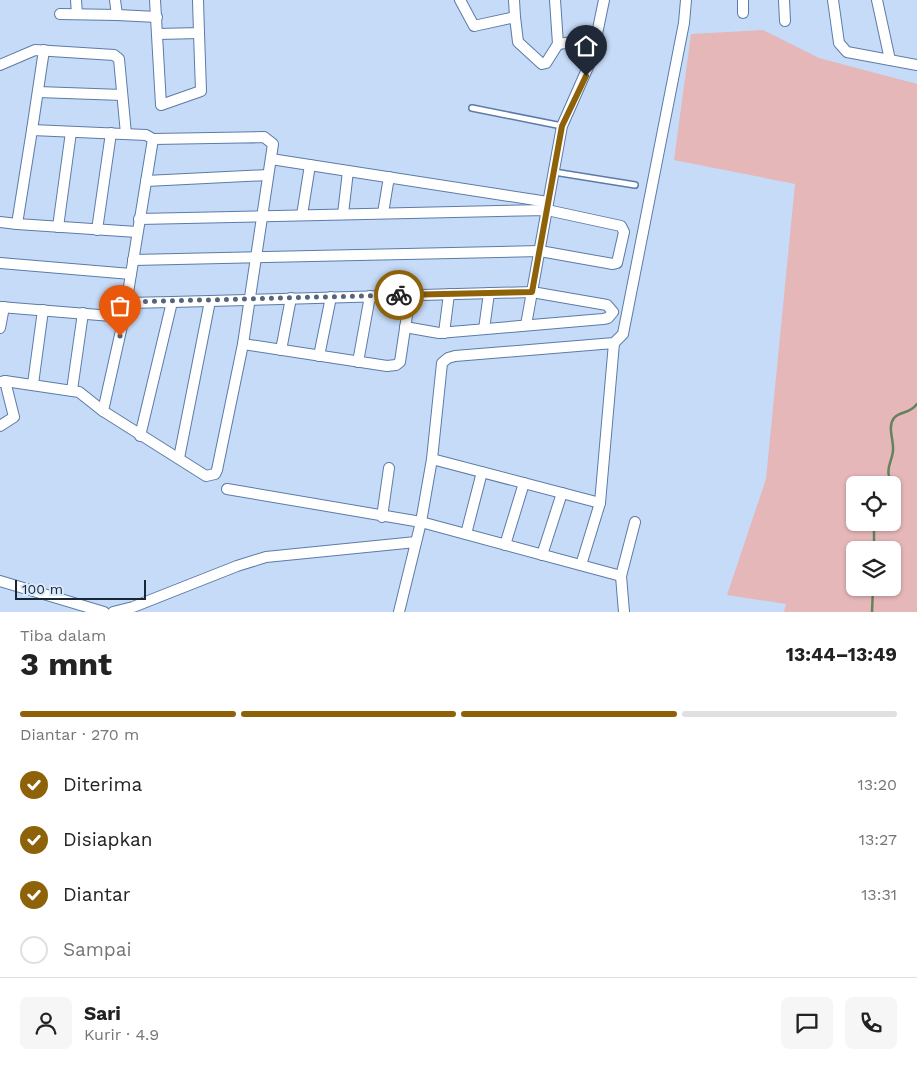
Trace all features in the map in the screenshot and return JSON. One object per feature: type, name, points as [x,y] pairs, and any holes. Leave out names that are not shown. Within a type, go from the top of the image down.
[{"type":"street","points":[[76,0],[77,14]]},
{"type":"street","points":[[116,0],[117,15]]},
{"type":"street","points":[[155,0],[161,105],[201,91],[198,0]]},
{"type":"street","points":[[460,0],[474,26],[515,17]]},
{"type":"street","points":[[514,0],[516,38],[538,62],[546,63],[558,44],[555,0]]},
{"type":"street","points":[[399,612],[421,522],[432,460],[442,363],[448,358],[614,343],[623,334],[684,23],[686,0]]},
{"type":"street","points":[[743,0],[743,13]]},
{"type":"street","points":[[784,0],[785,22]]},
{"type":"street","points":[[833,0],[839,43],[842,48],[848,52],[917,65]]},
{"type":"street","points":[[877,0],[890,60]]},
{"type":"street","points":[[526,325],[562,126],[586,76],[596,39],[602,2]]},
{"type":"street","points":[[60,14],[157,17]]},
{"type":"street","points":[[158,34],[199,33]]},
{"type":"street","points":[[558,44],[596,39]]},
{"type":"street","points":[[0,65],[35,50],[114,55],[118,60],[126,134]]},
{"type":"street","points":[[18,224],[44,50]]},
{"type":"street","points":[[38,92],[122,95]]},
{"type":"street","points":[[0,426],[14,417],[3,381],[72,390],[79,392],[140,436],[206,476],[214,474],[243,344],[273,144],[264,137],[154,139],[146,135],[32,130]]},
{"type":"street","points":[[58,227],[71,132]]},
{"type":"street","points":[[97,230],[111,133]]},
{"type":"street","points":[[103,411],[124,317],[139,218],[154,139]]},
{"type":"street","points":[[133,260],[540,251],[613,264],[617,263],[624,232],[622,226],[548,206],[389,177],[271,159]]},
{"type":"street","points":[[302,215],[310,165]]},
{"type":"street","points":[[343,214],[348,171]]},
{"type":"street","points":[[146,181],[268,175]]},
{"type":"street","points":[[383,213],[389,177]]},
{"type":"street","points":[[139,218],[383,213],[548,206]]},
{"type":"street","points":[[0,222],[137,232]]},
{"type":"street","points":[[0,264],[131,274]]},
{"type":"street","points":[[126,302],[532,292],[607,305],[613,312],[608,318],[603,319],[444,333],[405,327]]},
{"type":"street","points":[[484,329],[489,293]]},
{"type":"street","points":[[444,333],[449,294]]},
{"type":"street","points":[[243,344],[358,362],[396,365],[400,362],[410,295]]},
{"type":"street","points":[[358,362],[370,296]]},
{"type":"street","points":[[319,356],[331,297]]},
{"type":"street","points":[[281,350],[291,298]]},
{"type":"street","points":[[179,458],[210,301]]},
{"type":"street","points":[[140,436],[172,302]]},
{"type":"street","points":[[0,328],[2,307],[124,317]]},
{"type":"street","points":[[33,384],[43,310]]},
{"type":"street","points":[[72,390],[83,313]]},
{"type":"street","points":[[581,565],[600,503],[614,343]]},
{"type":"street","points":[[432,460],[600,503]]},
{"type":"street","points":[[382,517],[389,468]]},
{"type":"street","points":[[466,534],[482,472]]},
{"type":"street","points":[[505,545],[524,483]]},
{"type":"street","points":[[227,489],[382,517],[421,522],[620,576]]},
{"type":"street","points":[[542,555],[562,493]]},
{"type":"street","points":[[624,612],[620,576],[635,522]]},
{"type":"street","points":[[113,612],[134,607],[237,566],[266,557],[416,542]]},
{"type":"street","points":[[0,581],[104,612]]},
{"type":"lane","points":[[472,108],[562,126]]},
{"type":"lane","points":[[554,172],[635,186]]},
{"type":"shaded area","points":[[763,30],[819,58],[917,84],[917,612],[784,612],[786,604],[727,595],[766,479],[795,184],[674,160],[691,34]]},
{"type":"waterway","points":[[889,476],[888,469],[893,453],[892,422],[896,416],[917,404]]},
{"type":"waterway","points":[[874,531],[874,541]]},
{"type":"waterway","points":[[872,612],[873,596]]},
{"type":"way so far","points":[[120,336],[126,302],[399,295]]},
{"type":"route","points":[[399,295],[532,292],[562,126],[586,76]]}]
